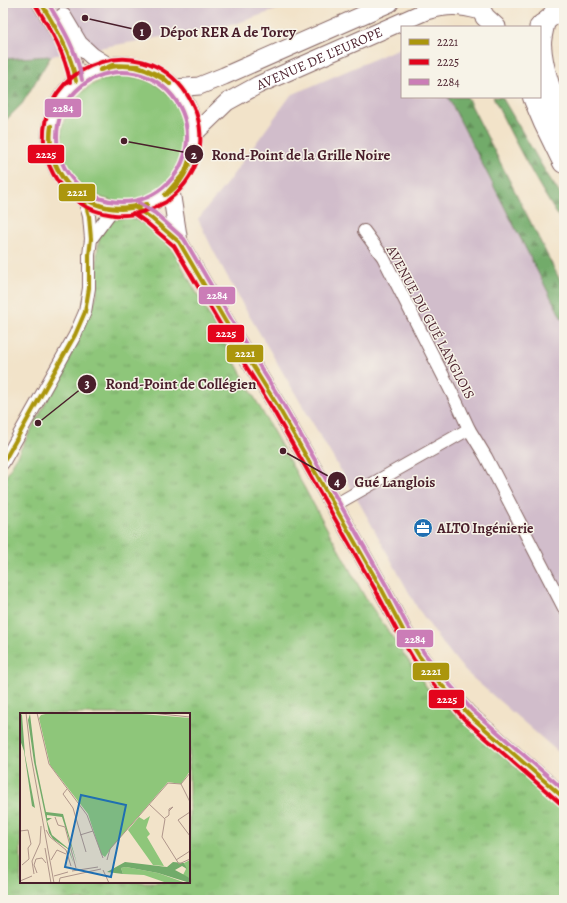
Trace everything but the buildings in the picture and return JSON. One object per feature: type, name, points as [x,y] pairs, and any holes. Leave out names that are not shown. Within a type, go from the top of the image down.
[{"type":"highway","points":[[541,50],[545,73],[553,98],[564,122]]},
{"type":"highway","points":[[534,98],[564,162]]},
{"type":"main road","points":[[41,3],[65,32],[92,56],[108,66]]},
{"type":"main road","points":[[55,3],[65,32],[76,81]]},
{"type":"main road","name":"AVENUE DE L'EUROPE","points":[[176,88],[199,86],[390,3]]},
{"type":"main road","points":[[541,26],[552,17],[559,3]]},
{"type":"main road","name":"AVENUE DE L'EUROPE","points":[[195,133],[227,102],[258,85],[426,11],[450,6],[479,7],[490,23],[494,26]]},
{"type":"main road","points":[[124,64],[139,66],[150,70],[168,81],[176,88],[184,98],[189,109],[195,133],[193,154],[190,165],[179,183],[171,191],[155,202],[136,208],[113,209],[98,206],[74,192],[59,173],[51,154],[49,134],[53,114],[62,96],[76,81],[91,71],[108,66],[124,64]]},
{"type":"main road","points":[[171,191],[179,242]]},
{"type":"main road","points":[[136,208],[151,218],[179,242],[234,336],[277,405],[419,656],[439,682],[468,714],[564,798]]},
{"type":"street","points":[[3,464],[75,335],[85,312],[89,288],[89,255],[91,239],[89,216],[84,199]]},
{"type":"street","points":[[91,239],[113,209]]},
{"type":"street","name":"AVENUE DU GUÉ LANGLOIS","points":[[364,231],[382,257],[469,429],[486,457],[564,608]]},
{"type":"street","points":[[334,506],[469,429]]},
{"type":"shaded area","points":[[3,3],[296,3],[232,25],[51,56],[3,59]]},
{"type":"shaded area","points":[[401,47],[401,98],[449,98],[564,323],[564,757],[466,672],[440,640],[417,607],[354,493],[243,305],[198,219],[227,183],[291,95]]},
{"type":"green space","points":[[51,56],[22,104],[3,123],[3,59]]},
{"type":"green space","points":[[124,76],[148,81],[159,87],[172,99],[182,115],[187,139],[182,163],[176,174],[164,187],[148,197],[124,202],[100,197],[89,191],[76,179],[66,163],[61,139],[66,115],[72,104],[84,91],[100,81]]},
{"type":"green space","points":[[449,98],[468,98],[564,288],[564,323]]},
{"type":"green space","points":[[493,98],[503,98],[545,171],[564,200],[564,225],[544,194]]},
{"type":"green space","points":[[128,217],[145,223],[156,230],[165,240],[175,254],[366,599],[432,695],[564,808],[564,900],[3,900],[3,482],[66,365],[97,295],[97,253],[100,234],[112,220]]},
{"type":"transit line","name":"2221","points":[[41,3],[67,50],[76,81]]},
{"type":"transit line","name":"2284","points":[[48,3],[73,49],[82,80]]},
{"type":"transit line","name":"2225","points":[[36,6],[61,52],[65,61],[70,82]]},
{"type":"transit line","name":"2225","points":[[166,202],[147,211],[127,215],[114,215],[95,210],[78,202],[64,189],[53,174],[47,157],[44,139],[46,120],[52,102],[68,80],[81,71],[113,59],[143,61],[168,74],[187,94],[198,120],[200,148],[190,176],[167,201]]},
{"type":"transit line","name":"2221","points":[[100,70],[112,65],[139,66],[163,77],[170,84]]},
{"type":"transit line","name":"2221","points":[[100,70],[110,67],[128,66],[145,70],[162,78],[170,84]]},
{"type":"transit line","name":"2284","points":[[128,72],[141,74],[153,79],[164,86],[173,95],[185,118],[187,137],[185,156],[180,168],[173,179],[164,188],[141,200],[116,202],[103,200],[91,195],[80,188],[71,179],[59,156],[57,131],[59,118],[64,106],[71,95],[80,86],[103,74],[128,72]]},
{"type":"transit line","name":"2221","points":[[51,126],[50,138],[55,162],[66,182],[74,191],[84,198],[107,207],[117,208],[147,204]]},
{"type":"transit line","name":"2221","points":[[51,126],[50,146],[55,164],[64,180],[76,193],[92,203],[109,208],[128,209],[147,204]]},
{"type":"transit line","name":"2221","points":[[165,195],[185,172],[193,148]]},
{"type":"transit line","name":"2221","points":[[165,195],[176,187],[184,175],[188,168],[193,148]]},
{"type":"transit line","name":"2221","points":[[3,463],[75,335],[85,312],[89,288],[89,255],[91,239],[89,216],[84,199]]},
{"type":"transit line","name":"2284","points":[[139,203],[155,213],[184,239],[239,333],[282,402],[424,653],[472,710],[564,790]]},
{"type":"transit line","name":"2221","points":[[136,208],[151,218],[179,242],[234,336],[277,405],[419,656],[439,682],[468,714],[564,798]]},
{"type":"transit line","name":"2225","points":[[133,213],[174,246],[272,408],[414,660],[464,719],[560,803]]},
{"type":"place","name":"Dépot RER A de Torcy","points":[[85,18]]},
{"type":"place","name":"Rond-Point de la Grille Noire","points":[[124,141]]},
{"type":"place","name":"Rond-Point de Collégien","points":[[38,423]]},
{"type":"place","name":"Gué Langlois","points":[[283,451]]},
{"type":"place","name":"ALTO Ingénierie","points":[[423,528]]}]
